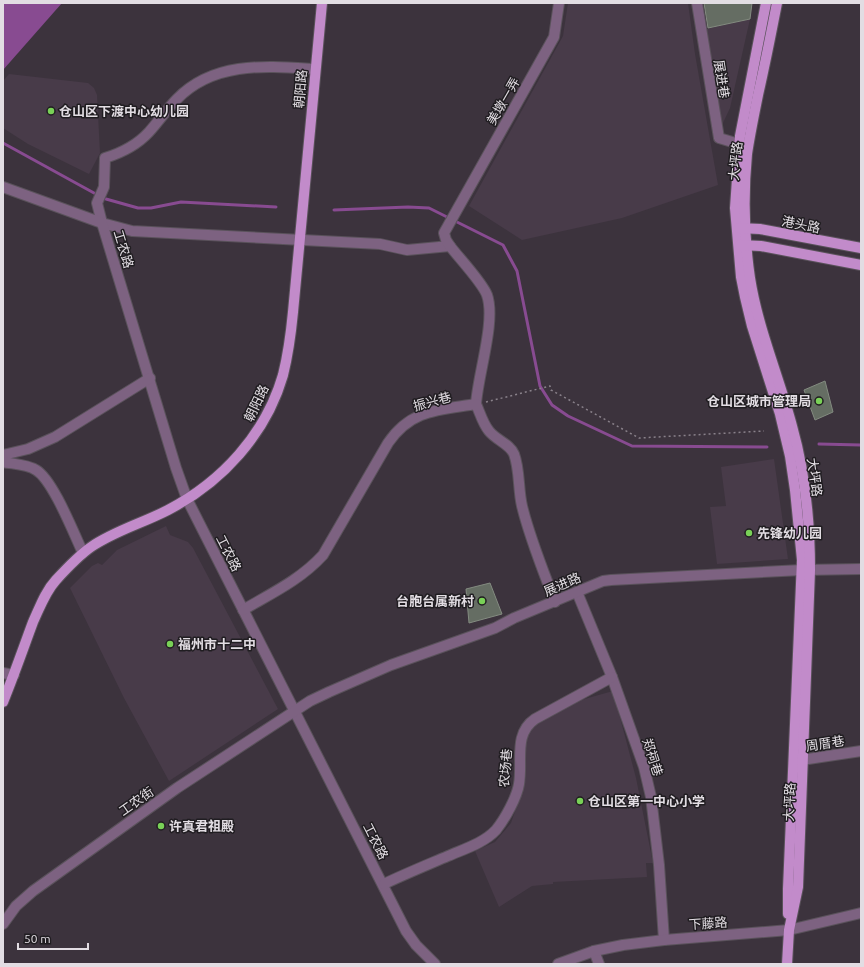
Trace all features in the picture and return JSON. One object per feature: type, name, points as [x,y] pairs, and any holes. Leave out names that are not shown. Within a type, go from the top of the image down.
[{"type":"main road","name":"朝阳路","points":[[3,702],[47,591],[55,580],[83,553],[102,540],[168,510],[187,499],[220,474],[238,455],[260,426],[273,402],[282,375],[289,346],[322,3]]},
{"type":"main road","points":[[740,228],[735,199],[739,144],[766,3]]},
{"type":"main road","name":"大坪路","points":[[777,3],[748,146],[745,193],[740,228],[742,245],[755,304],[794,456],[795,490],[806,570],[798,761],[788,889],[789,930]]},
{"type":"main road","name":"港头路","points":[[740,228],[760,229],[861,248]]},
{"type":"main road","points":[[742,245],[766,247],[861,265]]},
{"type":"main road","points":[[787,964],[789,930]]},
{"type":"street","name":"美墩一弄","points":[[450,246],[444,236],[444,233],[554,37],[559,3]]},
{"type":"street","name":"展进巷","points":[[696,3],[719,138],[739,144]]},
{"type":"street","points":[[315,69],[247,68],[212,75],[205,78],[176,99],[144,137],[124,151],[105,158],[104,187],[97,203],[102,222],[132,232],[380,244],[407,250],[450,246],[484,289],[488,299],[489,324],[476,404],[483,422],[489,432],[509,447],[515,456],[526,521],[531,539],[555,602]]},
{"type":"street","name":"工农路","points":[[3,187],[102,222],[176,468],[187,499],[411,938],[422,952],[435,964]]},
{"type":"street","points":[[3,455],[28,449],[55,437],[150,378]]},
{"type":"street","name":"振兴巷","points":[[244,610],[296,580],[323,555],[388,443],[400,428],[410,420],[422,414],[476,404]]},
{"type":"street","points":[[3,462],[33,468],[45,478],[52,488],[83,553]]},
{"type":"street","name":"展进路","points":[[295,710],[328,692],[391,665],[495,628],[514,618],[555,602],[593,584],[612,580],[806,570],[861,569]]},
{"type":"street","name":"郑祠巷","points":[[577,592],[612,677],[649,785],[658,865],[664,940]]},
{"type":"street","points":[[3,673],[14,675]]},
{"type":"street","name":"农场巷","points":[[384,884],[476,844],[495,831],[506,814],[518,789],[520,781],[520,742],[527,726],[535,719],[612,677]]},
{"type":"street","name":"工农街","points":[[3,924],[21,901],[39,886],[177,788],[295,710]]},
{"type":"street","name":"周厝巷","points":[[798,761],[861,751]]},
{"type":"street","name":"下藤路","points":[[558,964],[594,951],[623,945],[664,940],[789,930],[861,914]]},
{"type":"street","points":[[594,951],[599,964]]},
{"type":"path","points":[[476,404],[550,386],[551,390],[639,438],[764,431]]},
{"type":"shaded area","points":[[3,3],[62,3],[3,70]]},
{"type":"shaded area","points":[[568,3],[688,3],[695,54],[718,185],[622,218],[522,240],[469,206],[563,36]]},
{"type":"shaded area","points":[[750,19],[730,108],[722,125],[706,29]]},
{"type":"shaded area","name":"仓山区下渡中心幼儿园","points":[[9,74],[88,83],[94,88],[97,95],[100,153],[89,174],[28,144],[3,128],[3,81]]},
{"type":"shaded area","name":"先锋幼儿园","points":[[774,459],[788,559],[717,564],[710,507],[726,506],[721,467]]},
{"type":"shaded area","name":"福州市十二中","points":[[166,526],[170,535],[188,542],[193,548],[278,709],[169,781],[124,698],[70,588],[92,566],[98,563],[102,565],[117,550]]},
{"type":"shaded area","name":"仓山区第一中心小学","points":[[613,691],[636,778],[653,863],[646,863],[647,877],[553,882],[553,884],[532,886],[499,907],[475,851],[495,842],[511,823],[526,779],[523,742],[528,732],[542,719],[581,700]]},
{"type":"building","points":[[704,3],[752,3],[750,19],[708,28]]},
{"type":"building","name":"仓山区城市管理局","points":[[825,381],[833,412],[815,420],[804,390]]},
{"type":"building","name":"台胞台属新村","points":[[490,583],[502,614],[469,623],[466,589]]},
{"type":"waterway","points":[[3,143],[94,193]]},
{"type":"waterway","points":[[106,199],[138,208],[151,208],[181,202],[276,207]]},
{"type":"waterway","points":[[334,210],[408,207],[429,208],[503,245],[517,271],[540,386],[552,405],[568,416],[632,446],[767,447]]},
{"type":"waterway","points":[[819,444],[861,445]]},
{"type":"place","name":"仓山区下渡中心幼儿园","points":[[51,111]]},
{"type":"place","name":"仓山区城市管理局","points":[[819,401]]},
{"type":"place","name":"先锋幼儿园","points":[[749,533]]},
{"type":"place","name":"台胞台属新村","points":[[482,601]]},
{"type":"place","name":"福州市十二中","points":[[170,644]]},
{"type":"place","name":"仓山区第一中心小学","points":[[580,801]]},
{"type":"place","name":"许真君祖殿","points":[[161,826]]}]
